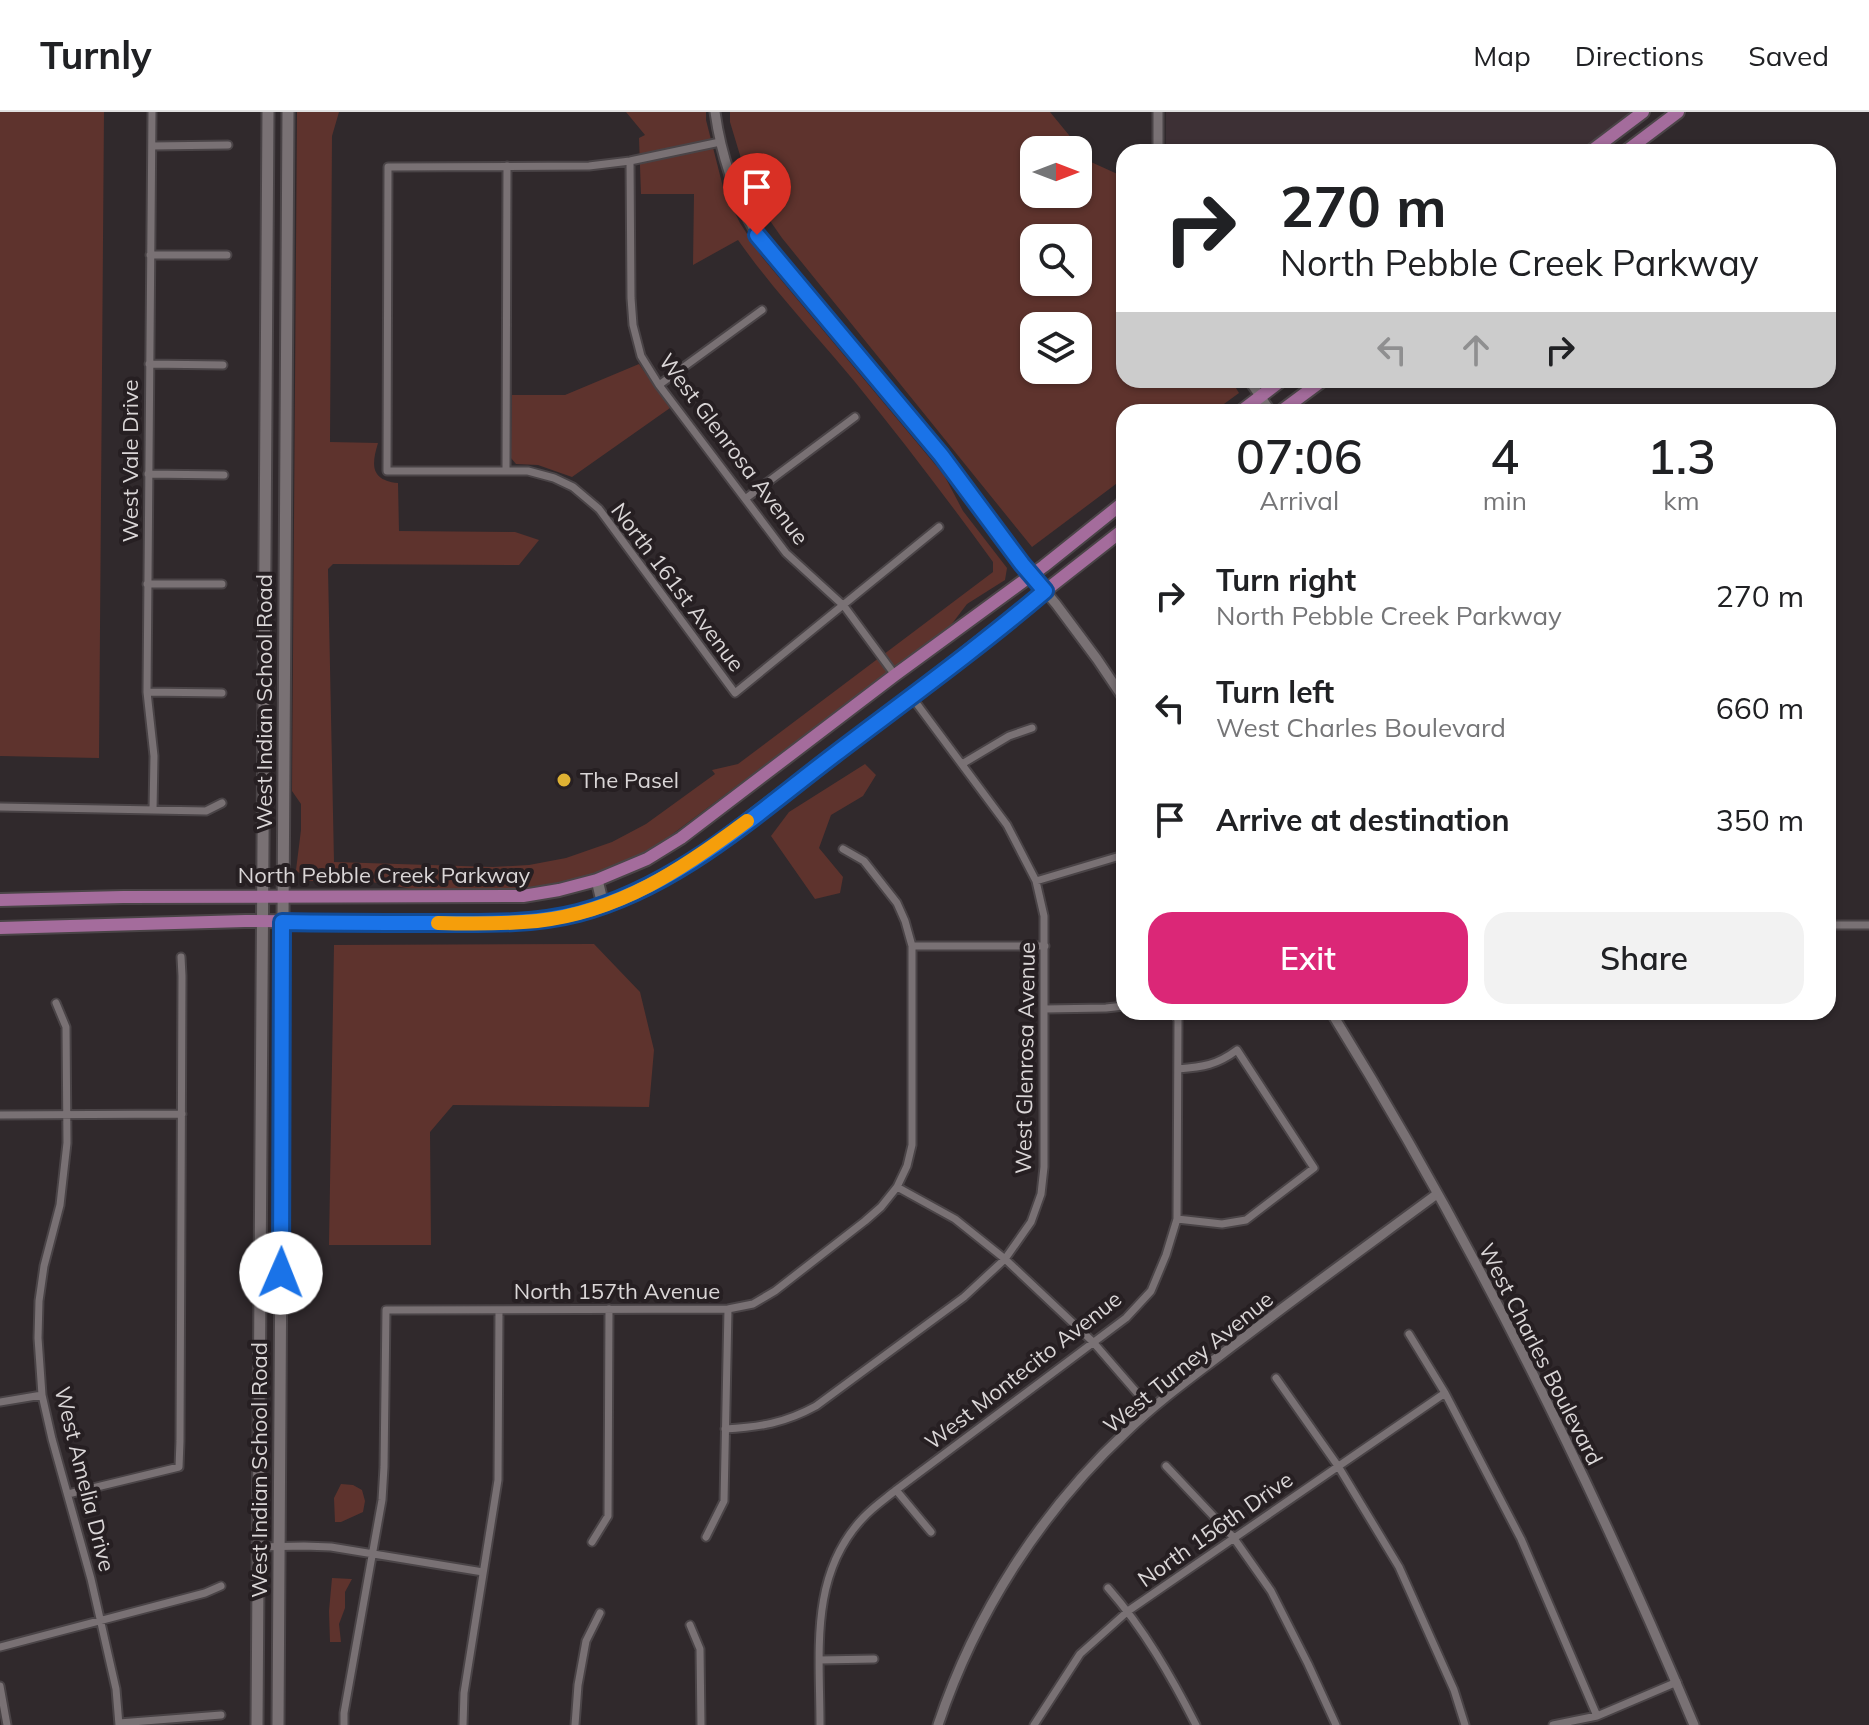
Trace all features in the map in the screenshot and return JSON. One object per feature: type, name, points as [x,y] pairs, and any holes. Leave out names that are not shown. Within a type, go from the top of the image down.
[{"type":"main road","name":"West Indian School Road","points":[[257,1725],[268,112]]},
{"type":"main road","name":"West Indian School Road","points":[[278,1725],[288,112]]},
{"type":"main road","points":[[1601,144],[1643,112]]},
{"type":"main road","points":[[1636,144],[1678,112]]},
{"type":"main road","points":[[1250,404],[1271,388]]},
{"type":"main road","points":[[1291,404],[1312,388]]},
{"type":"main road","name":"North Pebble Creek Parkway","points":[[0,900],[282,895],[504,897],[546,893],[597,880],[671,845],[1116,508]]},
{"type":"main road","name":"North Pebble Creek Parkway","points":[[0,928],[262,921],[512,922],[568,915],[603,905],[663,879],[692,861],[911,696],[1116,535]]},
{"type":"main road","points":[[597,880],[603,905]]},
{"type":"street","name":"West Vale Drive","points":[[152,112],[147,692],[154,756],[153,810]]},
{"type":"street","points":[[715,112],[720,142],[734,188],[757,235],[937,450],[1116,687]]},
{"type":"street","points":[[1158,112],[1158,144]]},
{"type":"street","points":[[506,471],[507,166],[589,166],[630,161],[720,142]]},
{"type":"street","points":[[152,146],[228,145]]},
{"type":"street","name":"West Glenrosa Avenue","points":[[630,161],[631,298],[633,325],[641,356],[659,385],[786,553],[844,606],[895,675]]},
{"type":"street","name":"North 161st Avenue","points":[[507,166],[388,167],[387,471],[528,471],[573,487],[599,509],[735,693],[939,527]]},
{"type":"street","points":[[150,255],[227,255]]},
{"type":"street","points":[[659,385],[762,310]]},
{"type":"street","points":[[149,364],[223,365]]},
{"type":"street","points":[[1254,388],[1266,404]]},
{"type":"street","points":[[745,499],[855,417]]},
{"type":"street","points":[[148,474],[224,475]]},
{"type":"street","points":[[147,584],[222,584]]},
{"type":"street","points":[[147,692],[222,693]]},
{"type":"street","name":"West Glenrosa Avenue","points":[[725,1429],[777,1423],[816,1406],[964,1297],[1005,1259],[1031,1222],[1041,1194],[1044,1167],[1045,946],[1044,916],[1036,881],[1007,825],[911,696]]},
{"type":"street","points":[[962,764],[1009,736],[1032,728]]},
{"type":"street","points":[[0,807],[206,811],[222,803]]},
{"type":"street","points":[[843,849],[864,861],[897,903],[912,946],[912,1145],[897,1187],[955,1219],[1005,1259],[1093,1342],[1151,1409]]},
{"type":"street","points":[[1036,881],[1116,857]]},
{"type":"street","points":[[1836,925],[1869,925]]},
{"type":"street","points":[[912,946],[1045,946]]},
{"type":"street","points":[[68,1494],[179,1467],[181,957]]},
{"type":"street","name":"West Amelia Drive","points":[[56,1003],[66,1027],[67,1143],[60,1205],[44,1266],[39,1301],[42,1395],[101,1622],[116,1689],[119,1724]]},
{"type":"street","points":[[1045,1009],[1116,1007]]},
{"type":"street","name":"West Montecito Avenue","points":[[820,1725],[820,1628],[825,1585],[840,1548],[863,1517],[1126,1318],[1151,1291],[1177,1219],[1178,1020]]},
{"type":"street","name":"West Charles Boulevard","points":[[1336,1020],[1476,1264],[1577,1463],[1647,1613],[1694,1725]]},
{"type":"street","points":[[1177,1219],[1222,1224],[1246,1220],[1314,1168],[1237,1050],[1206,1066],[1178,1069]]},
{"type":"street","points":[[0,1115],[182,1114]]},
{"type":"street","name":"North 157th Avenue","points":[[373,1554],[383,1483],[386,1310],[728,1309],[753,1304],[775,1291],[865,1221],[897,1187]]},
{"type":"street","name":"West Turney Avenue","points":[[938,1725],[945,1702],[995,1598],[1033,1538],[1087,1472],[1151,1409],[1437,1194]]},
{"type":"street","points":[[592,1542],[608,1516],[609,1309]]},
{"type":"street","points":[[706,1537],[724,1501],[728,1309]]},
{"type":"street","points":[[463,1725],[464,1693],[498,1480],[499,1310]]},
{"type":"street","points":[[1409,1334],[1445,1393],[1521,1539],[1597,1716]]},
{"type":"street","points":[[1276,1378],[1338,1466],[1399,1567],[1454,1690],[1465,1725]]},
{"type":"street","name":"North 156th Drive","points":[[1034,1725],[1080,1654],[1128,1611],[1445,1393]]},
{"type":"street","points":[[0,1402],[42,1395]]},
{"type":"street","points":[[1166,1466],[1233,1537],[1271,1591],[1336,1725]]},
{"type":"street","points":[[896,1490],[931,1532]]},
{"type":"street","points":[[258,1547],[331,1547],[483,1572]]},
{"type":"street","points":[[344,1725],[373,1554]]},
{"type":"street","points":[[0,1647],[101,1622],[221,1586]]},
{"type":"street","points":[[1108,1588],[1128,1611],[1173,1679],[1196,1725]]},
{"type":"street","points":[[575,1725],[586,1641],[600,1613]]},
{"type":"street","points":[[690,1625],[700,1649],[701,1725]]},
{"type":"street","points":[[820,1660],[874,1659]]},
{"type":"street","points":[[1553,1725],[1597,1716],[1677,1682]]},
{"type":"street","points":[[0,1686],[7,1725]]},
{"type":"street","points":[[119,1724],[221,1715]]},
{"type":"shaded area","points":[[0,112],[104,112],[99,758],[0,756]]},
{"type":"shaded area","points":[[297,112],[339,112],[332,136],[330,442],[378,443],[375,470],[382,479],[398,483],[399,531],[515,532],[539,540],[519,565],[333,564],[328,569],[334,862],[493,867],[529,865],[566,858],[612,842],[646,824],[715,774],[712,770],[738,764],[993,572],[993,562],[925,471],[738,240],[693,265],[694,194],[641,194],[639,138],[645,135],[626,112],[706,112],[724,191],[740,223],[762,257],[944,475],[963,511],[1007,568],[1005,580],[967,604],[951,625],[654,848],[618,865],[575,880],[509,890],[412,889],[366,881],[308,881],[296,870],[301,804],[292,791]]},
{"type":"shaded area","points":[[730,112],[1050,112],[1070,136],[1020,136],[1020,208],[1092,208],[1092,162],[1116,173],[1116,388],[1236,388],[1239,393],[1224,404],[1116,404],[1116,484],[1032,547],[782,238],[752,195],[730,122]]},
{"type":"shaded area","points":[[1166,112],[1632,112],[1589,144],[1166,144]]},
{"type":"shaded area","points":[[639,364],[670,408],[572,477],[538,465],[516,464],[511,458],[512,395],[565,395]]},
{"type":"shaded area","points":[[865,764],[876,775],[863,796],[831,815],[819,848],[843,877],[840,893],[815,899],[771,836],[789,812]]},
{"type":"shaded area","points":[[594,944],[640,992],[654,1050],[649,1107],[453,1105],[430,1132],[431,1245],[329,1245],[334,945]]},
{"type":"shaded area","points":[[341,1484],[362,1490],[365,1501],[363,1512],[335,1522],[334,1498]]},
{"type":"shaded area","points":[[332,1578],[352,1579],[345,1592],[345,1608],[339,1624],[341,1642],[330,1642]]},
{"type":"slow traffic","points":[[438,923],[539,920],[603,905],[663,879],[747,821]]},
{"type":"place","name":"The Pasel","points":[[564,780]]},
{"type":"route","points":[[281,1273],[282,922],[465,924],[539,920],[580,912],[630,895],[701,855],[1045,591],[941,455],[757,235]]}]
